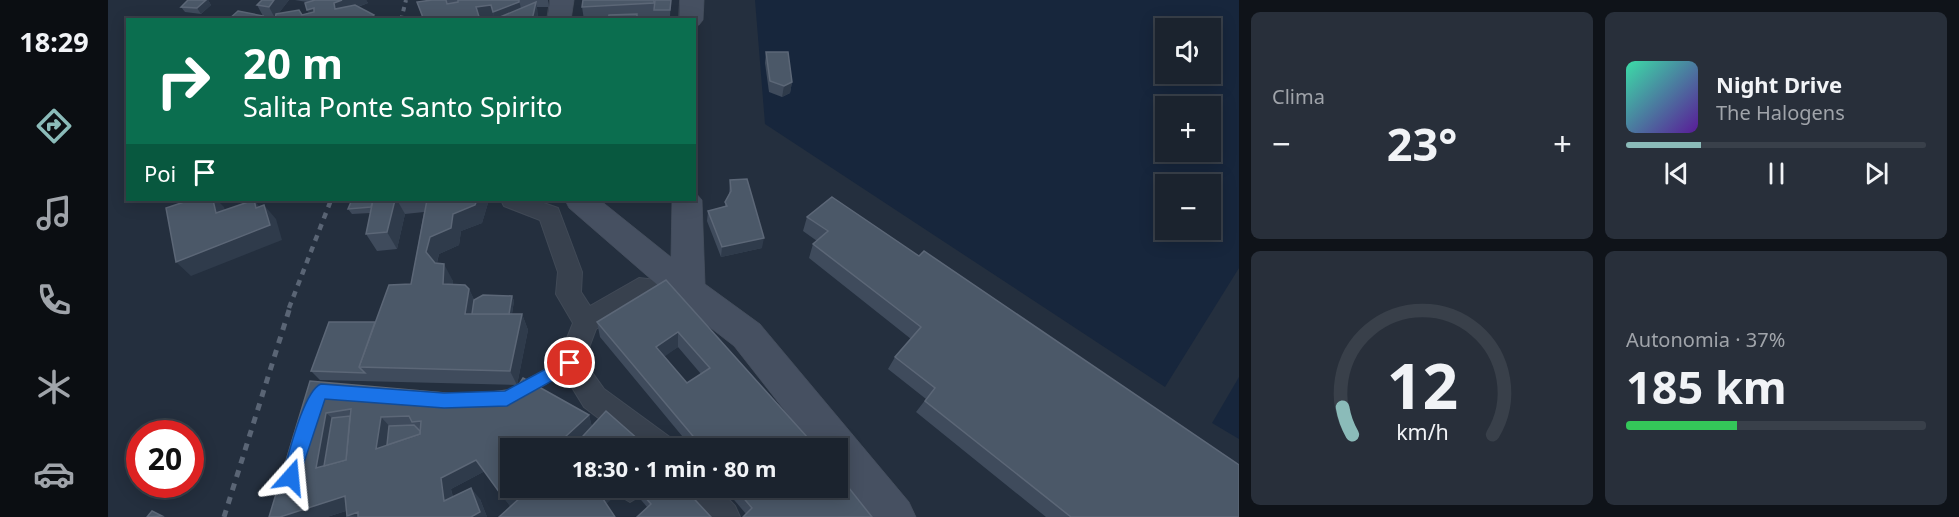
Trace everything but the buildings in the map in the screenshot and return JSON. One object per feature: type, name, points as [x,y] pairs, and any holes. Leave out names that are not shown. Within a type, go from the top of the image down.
[{"type":"street","points":[[559,18],[562,0]]},
{"type":"street","points":[[690,18],[692,0]]},
{"type":"street","points":[[515,201],[550,214],[570,272],[568,294],[586,322]]},
{"type":"street","points":[[581,201],[688,291],[747,335],[894,517]]},
{"type":"street","points":[[687,201],[688,291]]},
{"type":"street","points":[[643,438],[613,422],[570,363],[586,322],[639,288],[688,291]]},
{"type":"street","points":[[706,498],[724,517]]},
{"type":"lane","points":[[507,399],[570,363]]},
{"type":"water","points":[[755,0],[1239,0],[1239,268],[1165,387],[765,124]]},
{"type":"water","points":[[1239,377],[1239,439],[1212,423]]},
{"type":"railway","points":[[402,18],[406,0]]},
{"type":"railway","points":[[289,308],[331,201]]},
{"type":"railway","points":[[224,517],[290,307]]},
{"type":"route","points":[[291,477],[316,398],[321,392],[444,400],[507,399],[570,363]]}]
